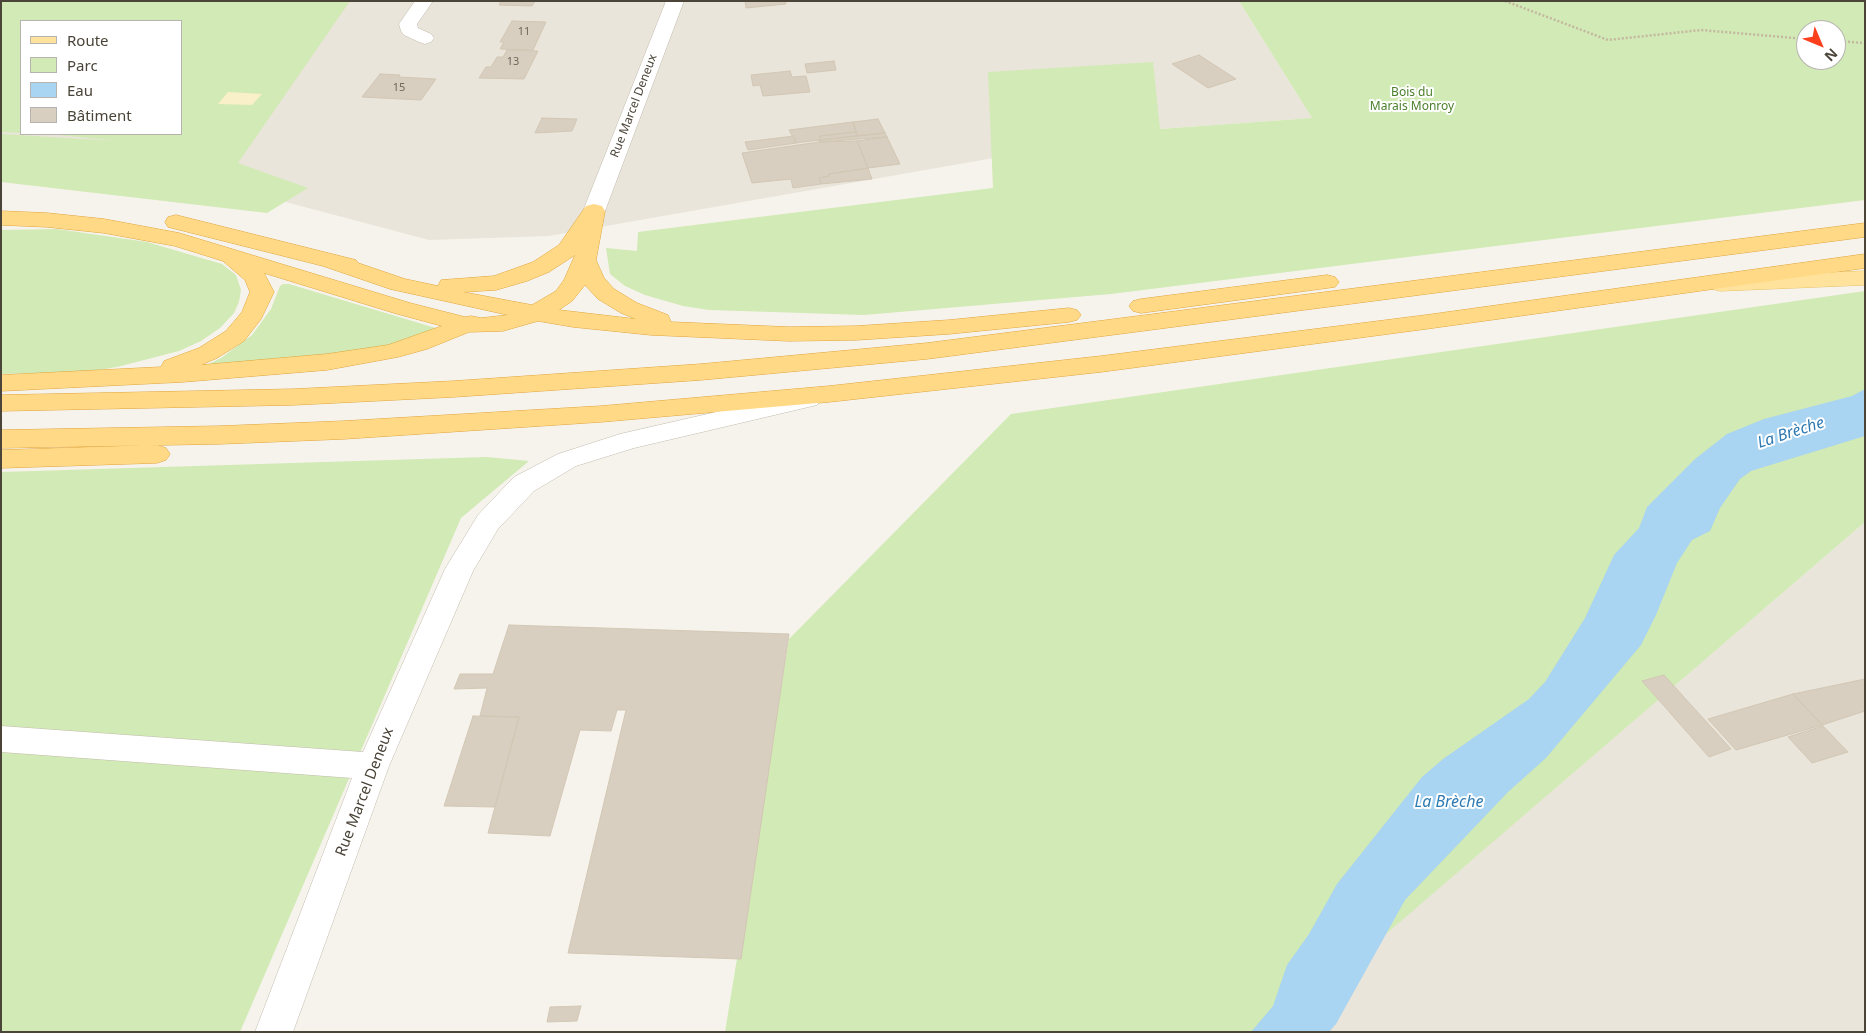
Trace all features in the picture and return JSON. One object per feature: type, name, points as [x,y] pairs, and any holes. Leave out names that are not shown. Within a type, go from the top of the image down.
[{"type":"highway","points":[[1,203],[82,207],[149,216],[210,229],[332,262],[428,283],[472,285],[496,282],[519,276],[560,256]]},
{"type":"highway","points":[[1,382],[125,377],[302,365],[349,359],[418,344],[504,308],[534,288],[560,256],[571,246],[594,211]]},
{"type":"highway","points":[[1,218],[47,220],[104,226],[178,240],[402,308],[467,324],[503,324],[535,314],[564,296],[575,282],[585,260],[594,211]]},
{"type":"highway","points":[[332,262],[412,288],[535,314],[602,324],[711,331],[828,333],[949,327],[1071,315],[1455,266],[1865,228]]},
{"type":"highway","points":[[1,402],[294,397],[454,389],[701,372],[885,355],[1077,333],[1865,228]]},
{"type":"highway","points":[[125,377],[168,369],[191,361],[223,344],[245,325],[253,314],[262,292],[255,277],[225,254]]},
{"type":"highway","points":[[585,260],[588,270],[598,287],[628,308],[676,325],[711,331]]},
{"type":"highway","points":[[1,438],[220,435],[344,430],[601,414],[829,394],[1111,363],[1865,261]]},
{"type":"highway","points":[[1,459],[179,452],[344,430]]},
{"type":"main road","points":[[1681,286],[1865,278]]},
{"type":"street","points":[[424,1],[408,24],[410,31],[425,38]]},
{"type":"street","name":"Rue Marcel Deneux","points":[[594,211],[675,1]]},
{"type":"street","name":"Rue Marcel Deneux","points":[[274,1032],[373,766],[445,600],[466,556],[488,522],[524,484],[567,460],[629,440],[829,394]]},
{"type":"street","points":[[1,739],[373,766]]},
{"type":"path","points":[[1504,1],[1608,40],[1701,30],[1796,38]]},
{"type":"path","points":[[1846,42],[1865,43]]},
{"type":"shaded area","points":[[1,1],[1239,1],[1312,118],[1159,129],[549,236],[429,240],[131,161],[1,159]]},
{"type":"shaded area","points":[[1865,522],[1865,1032],[1271,1032]]},
{"type":"green space","points":[[1,1],[350,1],[238,163],[308,188],[267,213],[1,182],[1,134],[117,141],[59,135],[182,135],[182,20],[20,20],[20,133],[1,132]]},
{"type":"green space","name":"Bois du Marais Monroy","points":[[1239,1],[1865,1],[1865,200],[1111,294],[864,315],[709,310],[683,306],[645,295],[625,286],[610,274],[606,248],[637,251],[638,232],[993,188],[988,72],[1153,62],[1160,129],[1312,118]]},
{"type":"green space","points":[[57,229],[147,242],[222,264],[236,275],[241,290],[239,302],[234,313],[220,328],[201,341],[179,351],[117,367],[87,372],[1,374],[1,230]]},
{"type":"green space","points":[[289,284],[439,329],[388,346],[354,352],[203,367],[221,358],[252,335],[271,309],[280,286]]},
{"type":"green space","points":[[1865,291],[1865,522],[1272,1032],[725,1032],[789,639],[1011,414]]},
{"type":"green space","points":[[487,457],[529,461],[461,518],[240,1032],[1,1032],[1,472]]},
{"type":"sand","points":[[228,92],[262,94],[252,105],[218,104]]},
{"type":"water","name":"La Brèche","points":[[1865,389],[1865,436],[1751,471],[1740,479],[1720,508],[1710,531],[1692,540],[1677,563],[1656,615],[1641,645],[1546,758],[1508,792],[1405,900],[1336,1024],[1329,1032],[1251,1032],[1273,1006],[1287,965],[1309,934],[1337,884],[1422,777],[1443,759],[1529,699],[1545,682],[1585,618],[1614,555],[1639,528],[1647,507],[1695,459],[1727,434],[1764,419],[1852,396]]},
{"type":"building","points":[[501,1],[535,1],[532,6],[499,5]]},
{"type":"building","points":[[745,1],[785,1],[786,4],[746,8]]},
{"type":"building","points":[[512,21],[546,22],[533,50],[500,49],[504,42],[500,42]]},
{"type":"building","points":[[507,50],[538,51],[524,79],[479,78],[486,67],[491,67],[497,57],[503,57]]},
{"type":"building","points":[[1199,55],[1236,79],[1208,88],[1172,64]]},
{"type":"building","points":[[834,61],[836,70],[807,73],[805,64]]},
{"type":"building","points":[[790,71],[792,77],[806,76],[810,92],[763,96],[760,85],[753,86],[751,75]]},
{"type":"building","points":[[380,74],[436,79],[421,100],[362,97]]},
{"type":"building","points":[[542,118],[577,119],[572,131],[535,133]]},
{"type":"building","points":[[878,119],[885,133],[857,136],[853,122]]},
{"type":"building","points":[[853,122],[856,132],[820,136],[819,140],[796,143],[789,130]]},
{"type":"building","points":[[856,132],[857,136],[819,140],[820,136]]},
{"type":"building","points":[[885,133],[887,137],[819,142],[819,140]]},
{"type":"building","points":[[794,136],[796,143],[748,150],[745,142]]},
{"type":"building","points":[[887,137],[900,164],[868,168],[857,141]]},
{"type":"building","points":[[857,141],[868,168],[829,174],[829,176],[819,178],[821,184],[793,188],[791,179],[752,183],[742,153],[819,142]]},
{"type":"building","points":[[868,168],[872,179],[821,184],[819,178],[829,176],[829,174]]},
{"type":"building","points":[[509,625],[789,634],[741,959],[568,953],[626,710],[617,710],[611,731],[580,730],[550,836],[488,833],[519,717],[480,716],[487,688],[454,689],[460,674],[493,674]]},
{"type":"building","points":[[1664,675],[1731,749],[1709,757],[1642,681]]},
{"type":"building","points":[[1865,679],[1865,711],[1822,725],[1793,694]]},
{"type":"building","points":[[1793,694],[1822,725],[1736,750],[1708,719]]},
{"type":"building","points":[[473,716],[519,717],[495,807],[444,806]]},
{"type":"building","points":[[1823,726],[1848,752],[1812,763],[1788,737]]},
{"type":"building","points":[[581,1006],[577,1021],[547,1022],[550,1007]]}]
